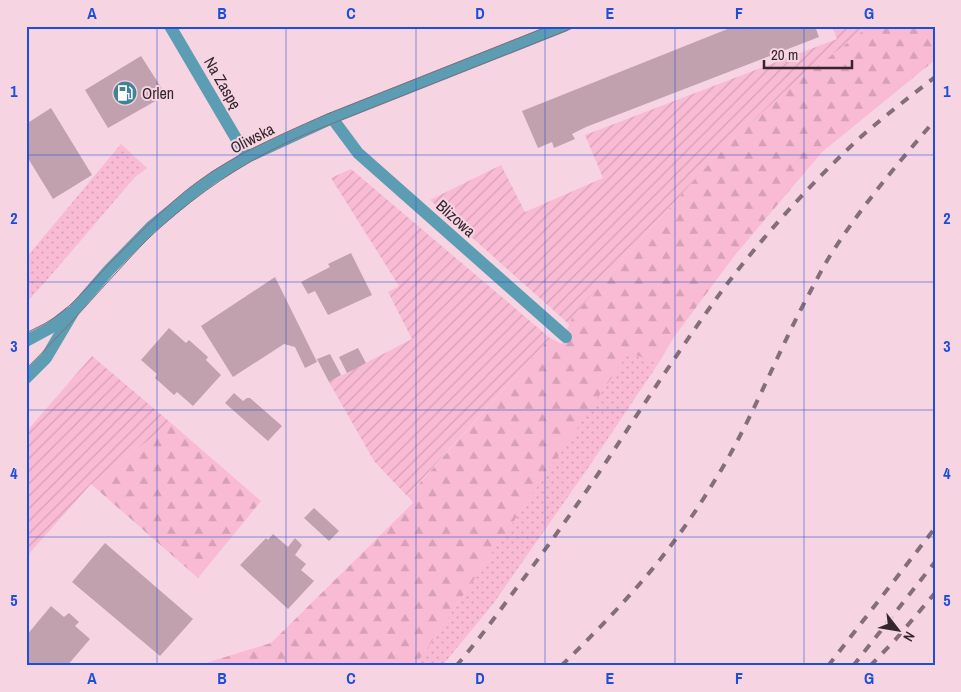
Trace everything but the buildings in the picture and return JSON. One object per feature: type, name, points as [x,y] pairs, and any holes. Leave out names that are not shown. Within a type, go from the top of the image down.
[{"type":"street","name":"Na Zaspę","points":[[170,26],[247,157]]},
{"type":"street","name":"Oliwska","points":[[26,378],[46,358],[75,309],[115,264],[151,227],[214,177],[247,157],[332,118],[564,26]]},
{"type":"street","name":"Blizowa","points":[[332,118],[358,153],[566,337]]},
{"type":"street","points":[[26,340],[50,328],[75,309]]},
{"type":"green space","points":[[832,26],[869,26],[784,92],[714,158],[572,317],[570,325],[430,200],[501,165],[525,212],[603,178],[585,135],[837,39]]},
{"type":"green space","points":[[869,26],[935,26],[935,60],[822,152],[735,255],[674,337],[658,364],[629,352],[415,666],[204,666],[206,663],[271,643],[413,503],[408,496],[550,338],[562,344],[572,317],[714,158],[784,92]]},
{"type":"green space","points":[[121,144],[147,168],[135,177],[26,303],[26,258]]},
{"type":"green space","points":[[351,169],[550,338],[407,496],[374,461],[329,382],[412,339],[388,292],[399,286],[331,178]]},
{"type":"green space","points":[[629,351],[658,364],[588,468],[493,604],[442,666],[415,666]]},
{"type":"green space","points":[[92,356],[171,423],[91,484],[26,557],[26,432]]},
{"type":"green space","points":[[171,423],[261,501],[198,578],[91,484]]},
{"type":"tram line","points":[[26,333],[62,312],[167,207],[193,185],[228,162],[247,151],[325,115],[549,26]]},
{"type":"tram line","points":[[26,369],[154,233],[190,202],[236,170],[300,137],[578,26]]},
{"type":"railway","points":[[456,666],[486,629],[559,530],[700,322],[753,251],[800,198],[849,148],[880,120],[935,77]]},
{"type":"railway","points":[[561,666],[632,593],[686,524],[715,480],[741,435],[797,317],[831,254],[871,198],[935,120]]},
{"type":"railway","points":[[828,666],[935,528]]},
{"type":"railway","points":[[853,666],[935,562]]},
{"type":"railway","points":[[870,666],[935,593]]},
{"type":"place","name":"Orlen","points":[[125,93]]}]
